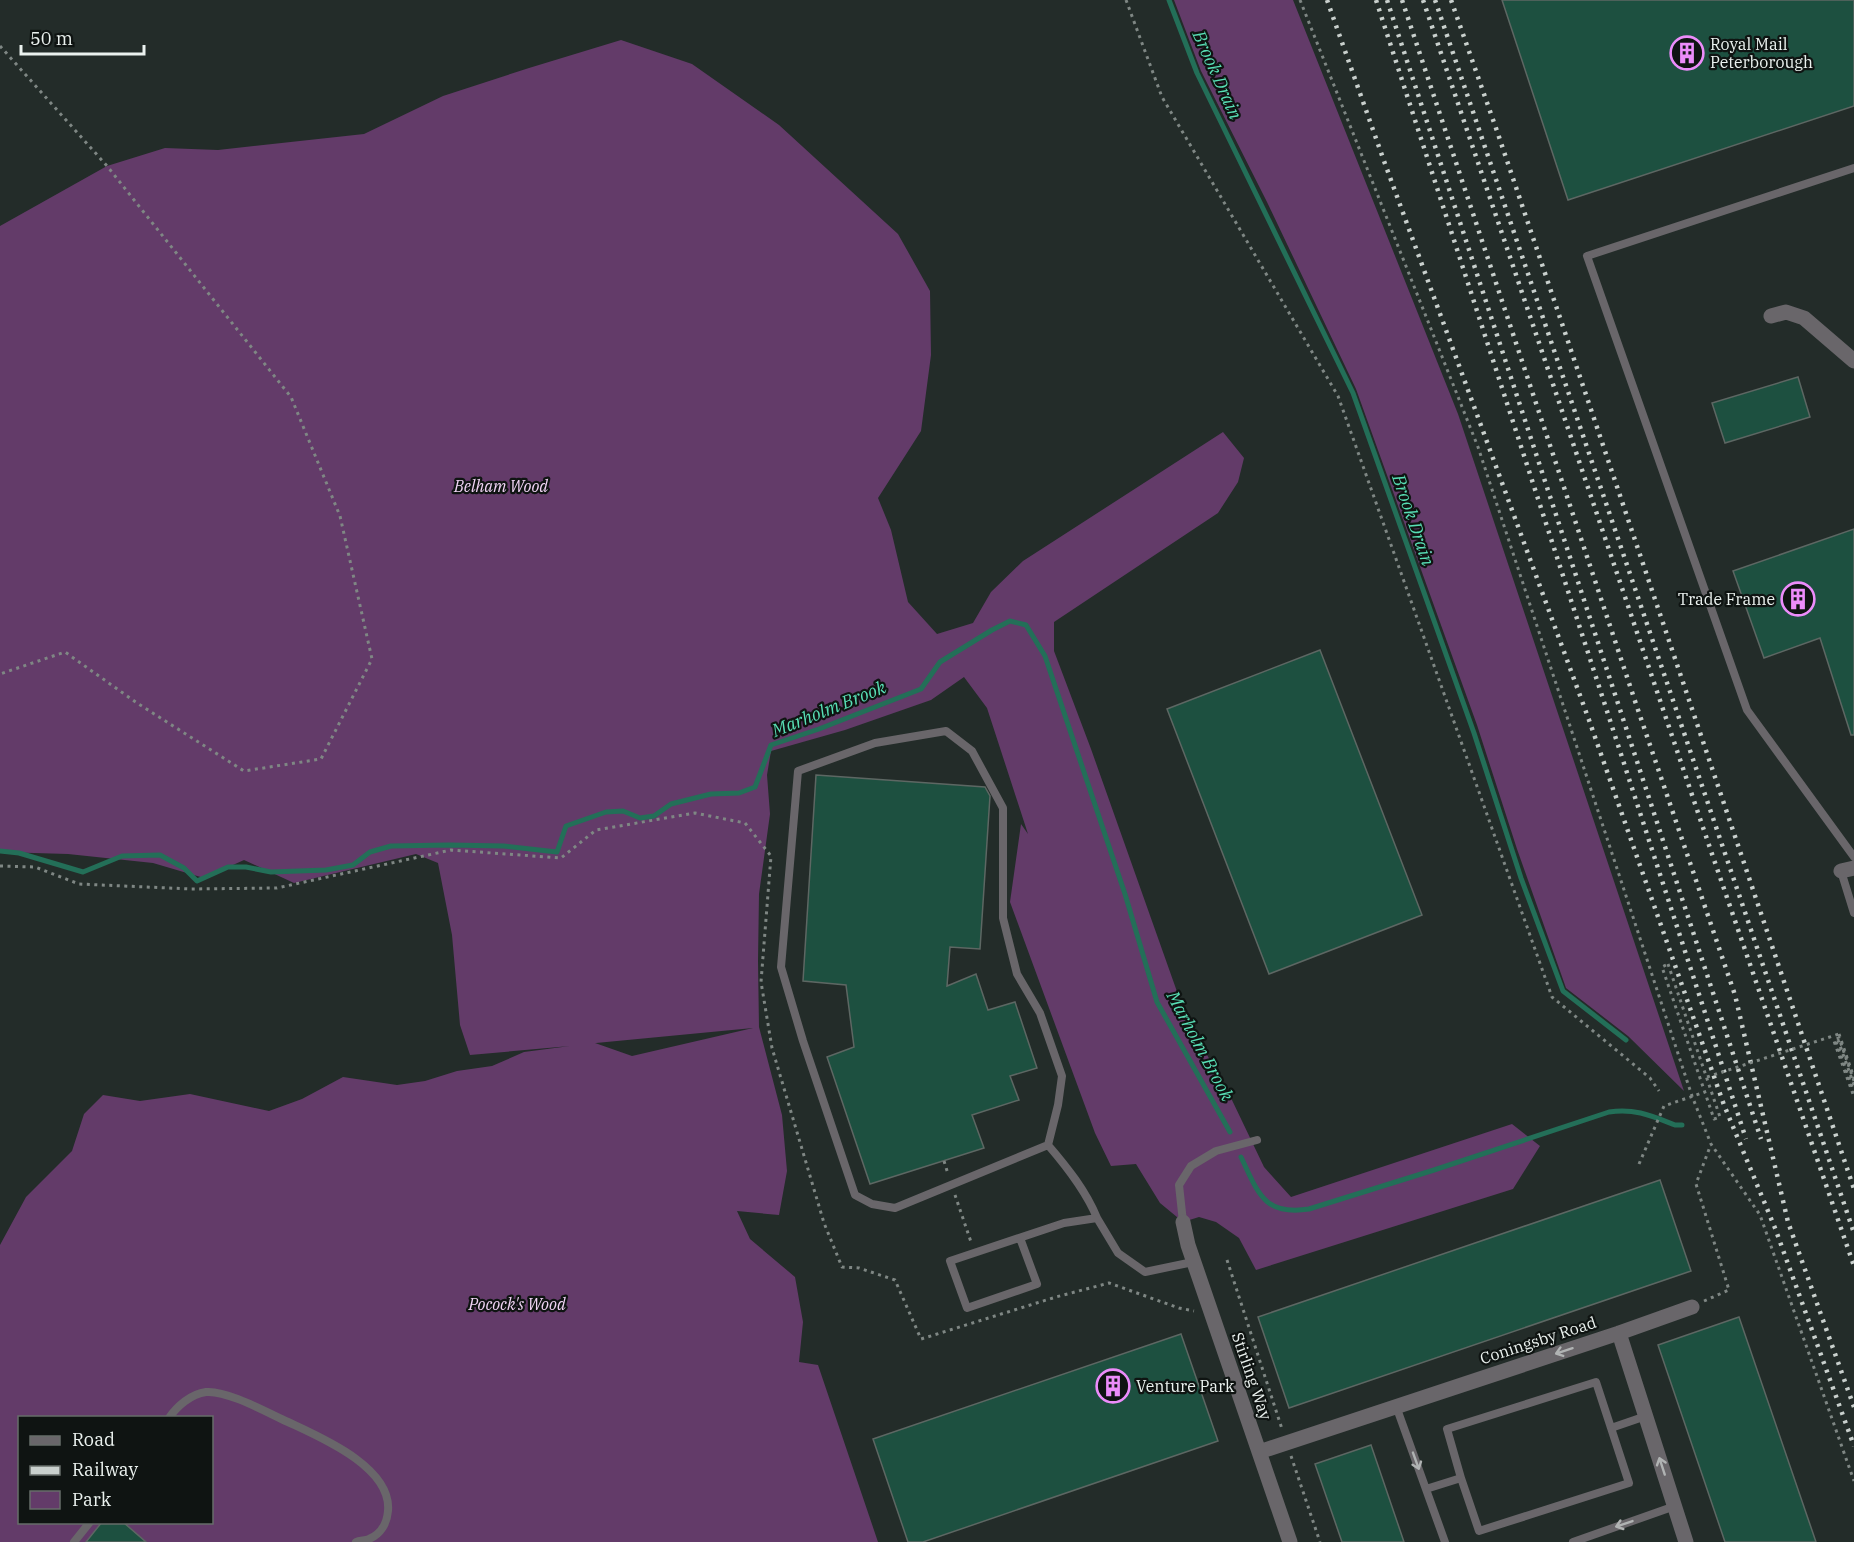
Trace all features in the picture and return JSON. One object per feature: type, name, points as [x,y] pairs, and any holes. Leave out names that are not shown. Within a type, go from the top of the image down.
[{"type":"street","points":[[1771,316],[1786,312],[1804,318],[1854,361]]},
{"type":"street","name":"Stirling Way","points":[[1183,1222],[1193,1262],[1290,1542]]},
{"type":"street","points":[[1619,1333],[1692,1307]]},
{"type":"street","name":"Coningsby Road","points":[[1259,1452],[1619,1333],[1686,1542]]},
{"type":"lane","points":[[1854,168],[1587,256],[1747,710],[1854,857]]},
{"type":"lane","points":[[946,731],[972,752],[1003,808],[1003,918],[1017,974],[1040,1013],[1062,1076],[1058,1105],[1048,1145],[895,1208],[872,1204],[855,1196],[803,1041],[781,966],[798,771],[875,743],[946,731]]},
{"type":"lane","points":[[1848,869],[1854,913]]},
{"type":"lane","points":[[1183,1222],[1179,1185],[1191,1166],[1216,1151],[1257,1140]]},
{"type":"lane","points":[[1048,1145],[1068,1168],[1118,1253],[1145,1272],[1193,1262]]},
{"type":"lane","points":[[1020,1238],[1037,1284],[967,1308],[950,1261],[1064,1223],[1097,1218]]},
{"type":"lane","points":[[1596,1382],[1629,1483],[1479,1531],[1461,1478],[1447,1429],[1596,1382]]},
{"type":"lane","points":[[171,1416],[186,1400],[206,1392],[227,1396],[254,1405],[322,1438],[349,1454],[377,1479],[389,1500],[387,1521],[378,1533],[367,1541],[356,1542]]},
{"type":"lane","points":[[1396,1406],[1445,1542]]},
{"type":"lane","points":[[1611,1428],[1646,1416]]},
{"type":"lane","points":[[1426,1489],[1461,1478]]},
{"type":"lane","points":[[1573,1542],[1675,1506]]},
{"type":"lane","points":[[74,1542],[88,1524]]},
{"type":"path","points":[[1126,0],[1162,97],[1338,396],[1552,998],[1650,1078],[1659,1091]]},
{"type":"path","points":[[1300,0],[1478,447],[1692,1096],[1711,1144],[1760,1215],[1854,1481]]},
{"type":"path","points":[[0,46],[107,166],[291,397],[340,516],[372,659],[321,759],[244,771],[138,703],[65,652],[0,674]]},
{"type":"path","points":[[0,866],[35,867],[79,884],[191,889],[277,888],[451,850],[561,858],[596,830],[695,813],[745,823],[771,856],[760,982],[772,1048],[824,1223],[842,1267],[859,1268],[895,1280],[921,1339],[1109,1283],[1179,1308],[1212,1315]]},
{"type":"path","points":[[1668,964],[1707,1077],[1720,1117],[1714,1119],[1662,967],[1668,964]]},
{"type":"path","points":[[1707,1077],[1839,1034],[1854,1081]]},
{"type":"path","points":[[1854,1081],[1839,1038],[1835,1039],[1854,1095]]},
{"type":"path","points":[[1639,1164],[1664,1106],[1705,1092]]},
{"type":"path","points":[[1692,1307],[1729,1290],[1696,1184],[1711,1144]]},
{"type":"path","points":[[944,1161],[974,1253]]},
{"type":"path","points":[[1227,1260],[1281,1425]]},
{"type":"path","points":[[1298,1477],[1320,1542]]},
{"type":"green space","points":[[1174,0],[1293,0],[1458,414],[1684,1091],[1628,1036],[1566,988],[1517,849],[1477,725],[1356,389],[1267,202],[1201,71]]},
{"type":"green space","name":"Belham Wood","points":[[621,40],[692,64],[779,125],[898,234],[930,291],[931,355],[921,431],[878,498],[891,530],[908,602],[937,634],[973,623],[991,592],[1023,561],[1223,432],[1244,458],[1238,482],[1218,513],[1054,622],[1054,651],[1186,1017],[1231,1098],[1264,1167],[1291,1197],[1512,1124],[1540,1146],[1513,1189],[1256,1270],[1239,1238],[1216,1222],[1199,1217],[1183,1222],[1160,1203],[1136,1164],[1111,1166],[1095,1133],[1010,902],[1021,824],[1028,834],[987,708],[964,677],[931,700],[845,730],[771,751],[767,775],[770,814],[759,894],[759,1027],[782,1115],[787,1171],[779,1215],[737,1211],[750,1239],[795,1277],[803,1322],[799,1362],[818,1365],[878,1542],[0,1542],[0,1245],[26,1197],[72,1151],[84,1114],[103,1095],[140,1101],[190,1094],[269,1111],[302,1099],[343,1077],[397,1085],[425,1081],[457,1071],[492,1066],[524,1052],[570,1046],[470,1055],[460,1025],[452,935],[438,863],[416,854],[294,883],[244,860],[204,878],[153,863],[68,854],[0,852],[0,226],[107,166],[165,148],[218,150],[364,134],[443,96]],"holes":[[[753,1028],[632,1056],[595,1043]]]},
{"type":"building","name":"Royal Mail Peterborough","points":[[1502,0],[1854,0],[1854,106],[1568,200]]},
{"type":"building","points":[[1798,377],[1810,417],[1725,443],[1712,403]]},
{"type":"building","name":"Trade Frame","points":[[1854,529],[1854,735],[1851,735],[1820,638],[1764,658],[1733,571]]},
{"type":"building","points":[[1320,650],[1422,915],[1269,974],[1167,709]]},
{"type":"building","points":[[816,775],[985,787],[990,796],[980,949],[950,947],[947,986],[976,974],[988,1010],[1015,1002],[1037,1068],[1010,1076],[1019,1100],[972,1115],[984,1148],[870,1184],[827,1057],[854,1047],[846,985],[803,981]]},
{"type":"building","points":[[1660,1180],[1691,1271],[1289,1408],[1258,1317]]},
{"type":"building","points":[[1739,1317],[1816,1542],[1725,1542],[1658,1345]]},
{"type":"building","name":"Venture Park","points":[[1181,1334],[1218,1441],[923,1542],[908,1542],[873,1439]]},
{"type":"building","points":[[1371,1445],[1404,1542],[1342,1542],[1315,1464]]},
{"type":"building","points":[[100,1524],[125,1524],[146,1542],[86,1542]]},
{"type":"waterway","name":"Brook Drain","points":[[1169,0],[1197,73],[1353,393],[1474,733],[1521,878],[1563,991],[1626,1040]]},
{"type":"waterway","name":"Marholm Brook","points":[[0,851],[19,853],[83,872],[122,856],[160,855],[184,868],[197,881],[228,867],[246,867],[271,872],[326,870],[353,865],[370,852],[391,846],[504,846],[557,852],[566,826],[606,812],[623,811],[640,818],[654,816],[671,804],[711,794],[739,793],[755,787],[771,745],[921,689],[940,662],[1010,621],[1026,625],[1045,656],[1125,894],[1157,1002],[1230,1132]]},
{"type":"waterway","name":"Marholm Brook","points":[[1241,1157],[1252,1181],[1264,1199],[1281,1209],[1309,1209],[1609,1112],[1635,1112],[1675,1125],[1682,1125]]},
{"type":"railway","points":[[1327,0],[1589,720],[1724,1105],[1775,1228],[1854,1446]]},
{"type":"railway","points":[[1376,0],[1746,1139]]},
{"type":"railway","points":[[1387,0],[1761,1139]]},
{"type":"railway","points":[[1402,0],[1735,995],[1788,1222],[1854,1407]]},
{"type":"railway","points":[[1423,0],[1854,1266]]},
{"type":"railway","points":[[1435,0],[1854,1233]]},
{"type":"railway","points":[[1451,0],[1854,1189]]},
{"type":"place","name":"Royal Mail Peterborough","points":[[1687,53]]},
{"type":"place","name":"Trade Frame","points":[[1798,599]]},
{"type":"place","name":"Venture Park","points":[[1113,1386]]},
{"type":"park label","name":"Pocock's Wood","points":[[517,1304]]}]
